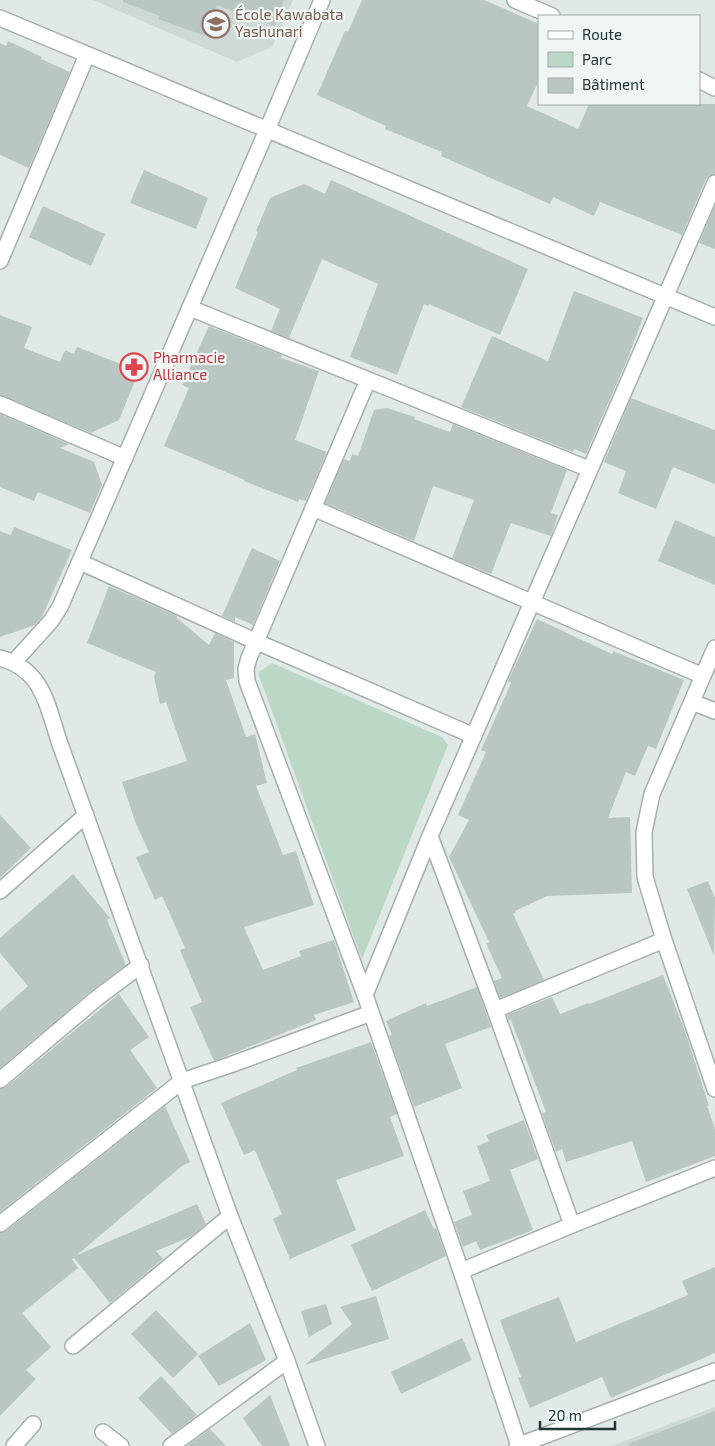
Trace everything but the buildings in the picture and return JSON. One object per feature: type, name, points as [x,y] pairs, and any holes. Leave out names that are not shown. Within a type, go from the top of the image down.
[{"type":"street","points":[[317,1446],[287,1362],[230,1216],[43,692],[36,680],[7,660],[51,621],[60,607],[322,0]]},
{"type":"street","points":[[515,0],[531,3],[550,15]]},
{"type":"street","points":[[0,18],[715,317]]},
{"type":"street","points":[[0,261],[87,55]]},
{"type":"street","points":[[700,80],[715,88]]},
{"type":"street","points":[[365,995],[430,836],[664,296],[715,183]]},
{"type":"street","points":[[190,308],[589,470]]},
{"type":"street","points":[[368,380],[249,658],[246,669],[251,695],[365,995],[461,1271],[518,1446],[715,1371]]},
{"type":"street","points":[[0,404],[125,458]]},
{"type":"street","points":[[313,508],[703,676]]},
{"type":"street","points":[[80,562],[257,642],[474,736]]},
{"type":"street","points":[[715,648],[652,794],[644,832],[645,877],[664,940],[715,1089]]},
{"type":"street","points":[[692,702],[715,711]]},
{"type":"street","points":[[0,891],[86,815]]},
{"type":"street","points":[[430,836],[572,1225]]},
{"type":"street","points":[[495,1010],[664,940]]},
{"type":"street","points":[[0,1080],[97,998],[141,965]]},
{"type":"street","points":[[0,1224],[182,1081],[371,1013]]},
{"type":"street","points":[[461,1271],[715,1168]]},
{"type":"street","points":[[73,1346],[230,1216]]},
{"type":"street","points":[[171,1446],[287,1362]]},
{"type":"street","points":[[14,1446],[33,1424]]},
{"type":"street","points":[[104,1432],[121,1446]]},
{"type":"shaded area","name":"École Kawabata Yashunari","points":[[93,0],[293,0],[272,47],[237,62]]},
{"type":"shaded area","points":[[715,1407],[715,1446],[611,1446]]},
{"type":"green space","points":[[272,663],[442,737],[448,745],[362,959],[258,673]]},
{"type":"place","name":"École Kawabata Yashunari","points":[[216,24]]},
{"type":"place","name":"Pharmacie Alliance","points":[[134,367]]}]
